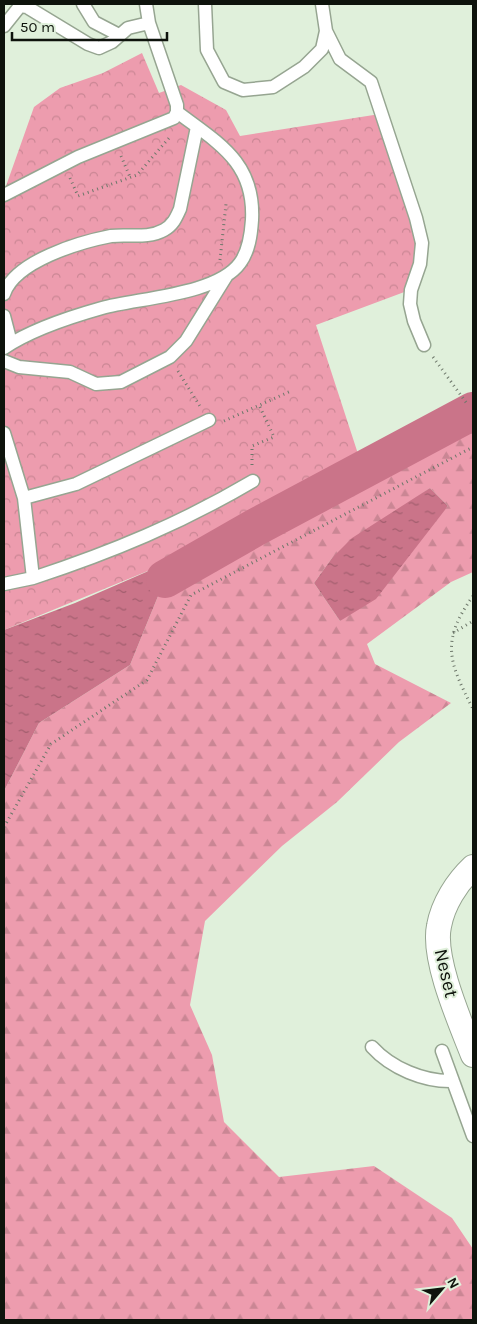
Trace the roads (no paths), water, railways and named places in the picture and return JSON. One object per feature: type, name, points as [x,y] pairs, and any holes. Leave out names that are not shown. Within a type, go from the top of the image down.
[{"type":"street","name":"Neset","points":[[473,867],[465,875],[444,908],[438,928],[440,958],[473,1056]]},
{"type":"lane","points":[[83,4],[94,22],[119,35]]},
{"type":"lane","points":[[4,316],[7,346],[62,321],[103,308],[189,290],[222,277],[240,264],[248,248],[253,204],[249,185],[235,159],[182,116],[149,23],[146,4]]},
{"type":"lane","points":[[204,4],[208,50],[224,82],[243,90],[273,87],[304,67],[322,49],[326,31]]},
{"type":"lane","points":[[322,4],[326,31],[340,59],[371,82],[387,125],[422,243],[420,264],[411,290],[410,304],[414,321],[424,345]]},
{"type":"lane","points":[[4,26],[20,6],[27,7],[88,44],[100,48],[112,42],[128,28],[149,23]]},
{"type":"lane","points":[[4,195],[64,164],[182,116]]},
{"type":"lane","points":[[4,294],[14,278],[26,267],[42,259],[84,243],[112,236],[157,233],[176,221],[180,210],[197,127]]},
{"type":"lane","points":[[4,361],[19,367],[70,372],[88,382],[109,384],[139,374],[170,357],[186,341],[222,277]]},
{"type":"lane","points":[[24,498],[76,484],[209,420]]},
{"type":"lane","points":[[4,432],[24,498],[33,578]]},
{"type":"lane","points":[[4,584],[33,578],[99,556],[165,529],[253,481]]},
{"type":"lane","points":[[372,1047],[392,1064],[409,1073],[443,1081],[453,1081]]},
{"type":"lane","points":[[442,1051],[473,1136]]},
{"type":"water","points":[[430,488],[448,506],[376,599],[340,621],[314,583],[332,558],[352,538]]},
{"type":"water","points":[[160,566],[165,579],[130,665],[39,723],[4,791],[4,630],[75,603]]},
{"type":"waterway","points":[[165,579],[256,527],[473,411]]}]
